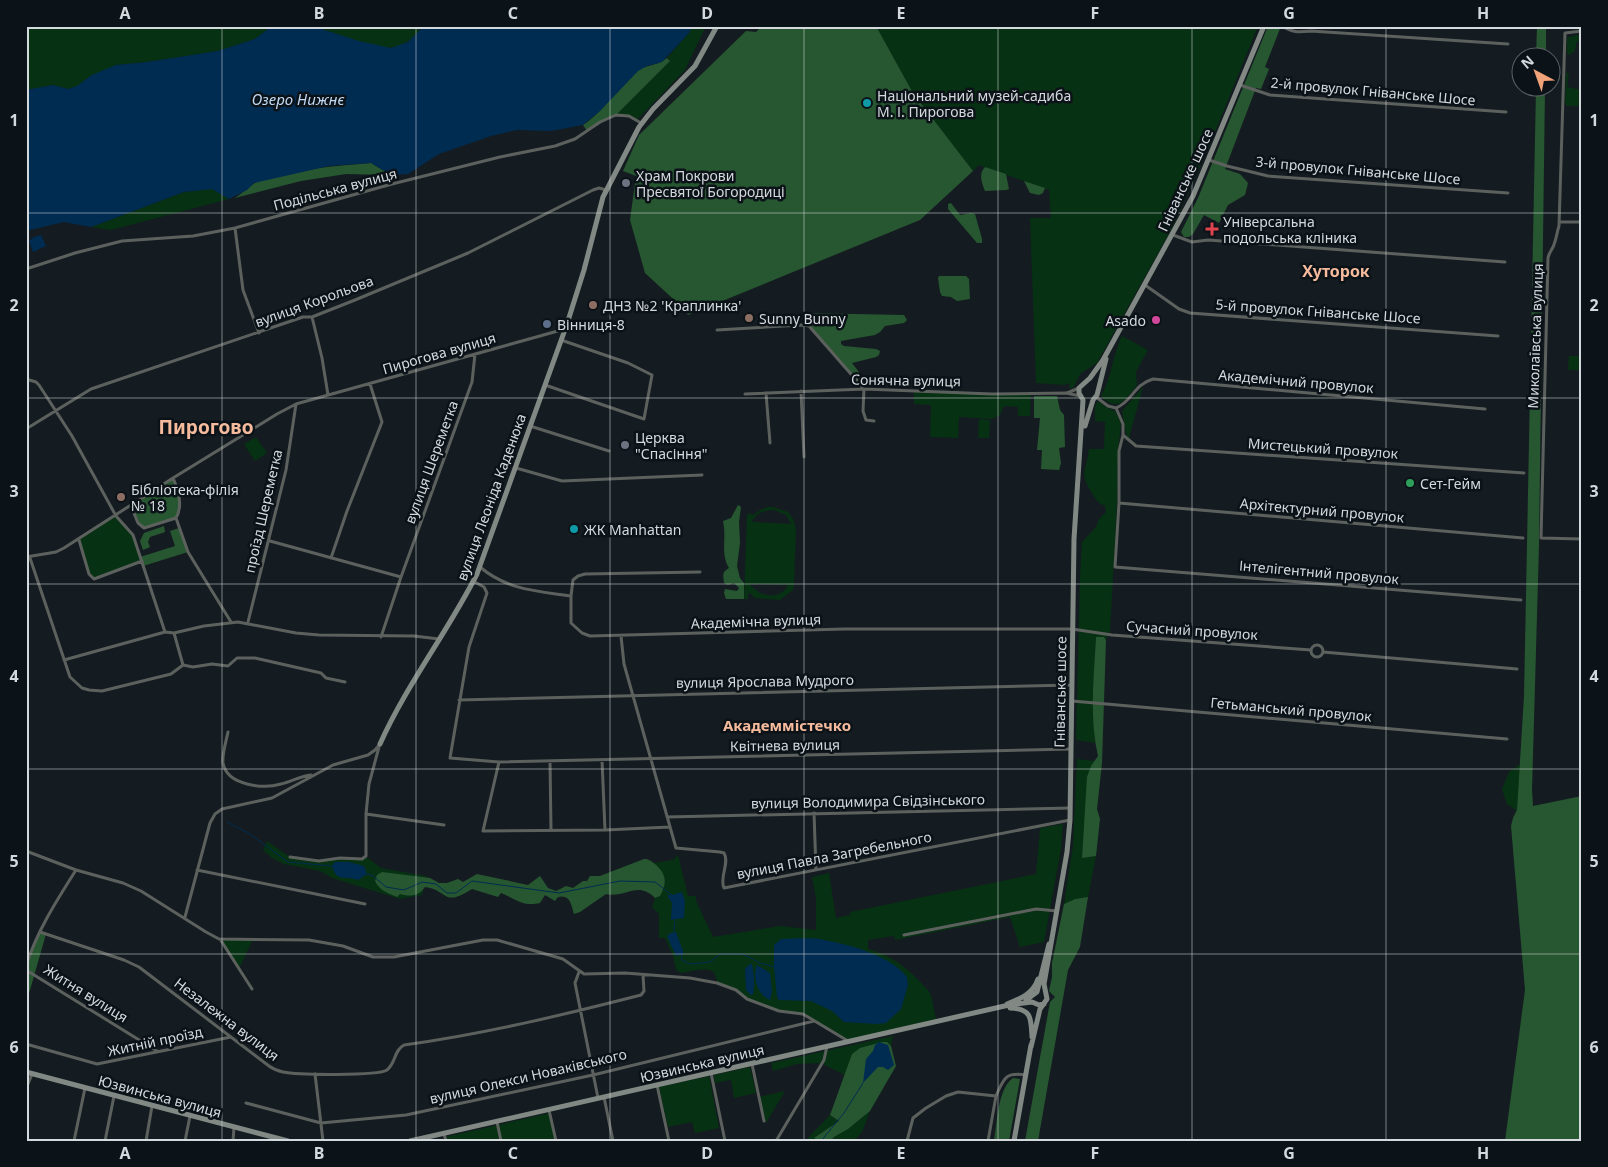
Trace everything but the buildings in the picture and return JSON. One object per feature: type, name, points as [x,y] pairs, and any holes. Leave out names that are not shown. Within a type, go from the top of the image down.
[{"type":"main road","points":[[565,330],[584,270],[600,207],[632,138],[642,123],[695,66],[715,26]]},
{"type":"main road","name":"Гніванське шосе","points":[[1046,994],[1044,984],[1067,852],[1070,820],[1074,540],[1080,449],[1081,398],[1079,388],[1087,382],[1103,360],[1193,196],[1264,26]]},
{"type":"main road","name":"вулиця Леоніда Каденюка","points":[[380,744],[394,713],[480,567],[565,330]]},
{"type":"main road","name":"Гніванське шосе","points":[[1080,449],[1086,418],[1096,396],[1105,362],[1115,338]]},
{"type":"main road","points":[[1081,398],[1088,401],[1096,396],[1094,384],[1087,382]]},
{"type":"main road","name":"Гніванське шосе","points":[[1036,994],[1053,934]]},
{"type":"main road","points":[[999,1008],[1023,998],[1032,991],[1037,983],[1047,950]]},
{"type":"main road","points":[[999,1008],[1027,1000],[1042,992],[1046,994],[1047,1001],[1040,1009],[1031,1047],[1014,1141]]},
{"type":"main road","points":[[1031,1047],[1036,1004],[1034,999],[1036,994]]},
{"type":"main road","points":[[1009,1005],[1032,1002],[1044,1004]]},
{"type":"main road","points":[[999,1008],[1020,1009],[1027,1013],[1031,1020],[1032,1037]]},
{"type":"main road","name":"Юзвинська вулиця","points":[[410,1141],[999,1008]]},
{"type":"main road","name":"Юзвинська вулиця","points":[[29,1073],[288,1141]]},
{"type":"street","points":[[1282,26],[1291,32],[1298,33],[1312,31],[1508,44]]},
{"type":"street","name":"Миколаївська вулиця","points":[[1582,31],[1566,33],[1559,222],[1554,245],[1548,258],[1541,538],[1582,539]]},
{"type":"street","name":"2-й провулок Гніванське Шосе","points":[[1240,85],[1270,95],[1506,112]]},
{"type":"street","name":"Подільська вулиця","points":[[26,269],[75,252],[122,241],[193,236],[234,228],[392,184],[562,144],[575,139],[600,122],[616,115],[629,116],[642,123]]},
{"type":"street","name":"3-й провулок Гніванське Шосе","points":[[1209,160],[1268,176],[1508,193]]},
{"type":"street","name":"вулиця Корольова","points":[[26,429],[91,389],[303,317],[312,317],[468,253],[593,190],[599,188],[607,190]]},
{"type":"street","points":[[1559,222],[1582,222]]},
{"type":"street","points":[[234,228],[243,290],[258,333]]},
{"type":"street","points":[[1173,235],[1192,242],[1208,240],[1505,262]]},
{"type":"street","name":"5-й провулок Гніванське Шосе","points":[[1145,285],[1179,309],[1190,313],[1498,336]]},
{"type":"street","points":[[312,317],[322,358],[328,395]]},
{"type":"street","points":[[717,330],[807,326],[812,329],[864,389],[863,411],[866,420],[874,421]]},
{"type":"street","name":"Пирогова вулиця","points":[[28,557],[60,551],[173,478],[296,404],[565,330]]},
{"type":"street","points":[[545,385],[644,419],[652,375],[628,363],[561,340]]},
{"type":"street","name":"вулиця Шереметка","points":[[381,637],[472,382],[475,354]]},
{"type":"street","points":[[26,379],[37,383],[72,436],[116,516],[132,535],[164,632]]},
{"type":"street","name":"Академічний провулок","points":[[1116,408],[1123,405],[1140,385],[1153,379],[1485,409]]},
{"type":"street","points":[[331,558],[347,511],[382,422],[370,384]]},
{"type":"street","points":[[1066,393],[1079,388]]},
{"type":"street","name":"Сонячна вулиця","points":[[745,394],[864,389],[992,394],[1066,393]]},
{"type":"street","points":[[801,391],[804,457]]},
{"type":"street","points":[[766,393],[770,443]]},
{"type":"street","points":[[1066,393],[1081,398]]},
{"type":"street","points":[[1096,396],[1108,406],[1116,408],[1122,424],[1123,435],[1119,451],[1119,503]]},
{"type":"street","name":"проїзд Шереметка","points":[[248,622],[270,541],[286,470],[296,404]]},
{"type":"street","points":[[530,426],[609,451]]},
{"type":"street","name":"Мистецький провулок","points":[[1123,435],[1136,446],[1524,473]]},
{"type":"street","points":[[515,468],[562,482],[702,475]]},
{"type":"street","points":[[173,478],[178,490],[179,512],[176,518],[188,552],[231,622]]},
{"type":"street","name":"Архітектурний провулок","points":[[1119,503],[1523,538]]},
{"type":"street","name":"Інтелігентний провулок","points":[[1119,503],[1115,567],[1521,600]]},
{"type":"street","points":[[131,505],[139,524],[144,528],[176,518]]},
{"type":"street","points":[[79,540],[89,574],[94,579],[142,561]]},
{"type":"street","points":[[270,541],[401,577]]},
{"type":"street","points":[[28,557],[70,677],[82,688],[102,691],[170,674],[183,665],[191,667],[212,664],[228,666],[237,658],[255,658],[321,673],[326,678],[345,682]]},
{"type":"street","points":[[480,567],[489,575],[506,584],[523,589],[571,596],[573,580],[585,574],[700,572]]},
{"type":"street","points":[[459,700],[471,641],[487,594],[484,587],[473,581]]},
{"type":"street","name":"Академічна вулиця","points":[[571,596],[571,624],[582,633],[590,636],[844,629],[1072,629]]},
{"type":"street","points":[[64,660],[164,632],[174,633],[231,622],[248,622],[307,634],[345,637],[414,636],[439,639]]},
{"type":"street","name":"Сучасний провулок","points":[[1072,629],[1112,635],[1311,650]]},
{"type":"street","points":[[174,633],[183,665]]},
{"type":"street","name":"вулиця Павла Загребельного","points":[[621,636],[624,664],[632,695],[676,848],[720,852],[726,855],[722,882],[724,888],[1070,820]]},
{"type":"street","points":[[1318,645],[1322,647],[1323,652],[1320,656],[1316,657],[1311,650],[1313,646],[1318,645]]},
{"type":"street","points":[[1323,652],[1517,669]]},
{"type":"street","name":"вулиця Ярослава Мудрого","points":[[459,700],[1072,685]]},
{"type":"street","name":"Квітнева вулиця","points":[[459,700],[450,758],[499,762],[1071,749]]},
{"type":"street","name":"Гетьманський провулок","points":[[1072,701],[1507,739]]},
{"type":"street","points":[[228,732],[223,764],[228,774],[236,780],[266,786],[280,785],[305,775],[314,774]]},
{"type":"street","points":[[185,918],[210,823],[215,814],[222,809],[272,798],[333,765],[368,754],[380,744]]},
{"type":"street","name":"вулиця Леоніда Каденюка","points":[[290,857],[319,861],[340,858],[365,858],[367,853],[366,814],[370,779],[380,744]]},
{"type":"street","points":[[602,760],[605,830]]},
{"type":"street","points":[[550,761],[551,830]]},
{"type":"street","points":[[499,762],[483,831],[605,830],[670,826]]},
{"type":"street","name":"вулиця Володимира Свідзінського","points":[[667,817],[1070,808]]},
{"type":"street","points":[[814,813],[816,870]]},
{"type":"street","points":[[366,814],[444,825]]},
{"type":"street","points":[[26,851],[76,870],[123,883],[141,891],[220,939],[309,940],[343,946],[380,958],[483,940],[497,940],[566,960],[579,972],[587,974],[620,972],[717,983],[736,990],[749,1000],[779,1011],[800,1013],[848,1041]]},
{"type":"street","points":[[26,966],[27,958],[52,907],[76,870]]},
{"type":"street","points":[[197,870],[365,904]]},
{"type":"street","points":[[904,935],[1036,909],[1057,911]]},
{"type":"street","name":"Незалежна вулиця","points":[[40,932],[124,960],[139,967],[231,1037],[277,1070],[286,1073],[382,1072],[392,1065],[398,1049],[404,1045],[448,1039],[641,995],[644,991],[644,975]]},
{"type":"street","points":[[220,939],[252,989]]},
{"type":"street","name":"Житня вулиця","points":[[26,970],[158,1052]]},
{"type":"street","points":[[579,972],[575,984],[598,1098]]},
{"type":"street","name":"вулиця Олекси Новаківського","points":[[246,1103],[321,1123],[406,1114],[593,1074],[814,1021]]},
{"type":"street","name":"Житній проїзд","points":[[26,1044],[97,1064],[231,1037]]},
{"type":"street","points":[[776,1141],[824,1060],[827,1046]]},
{"type":"street","points":[[752,1063],[764,1121]]},
{"type":"street","points":[[711,1072],[725,1141]]},
{"type":"street","points":[[26,1089],[29,1073]]},
{"type":"street","points":[[315,1074],[323,1141]]},
{"type":"street","points":[[988,1141],[996,1096],[1004,1078],[1012,1074],[1026,1075]]},
{"type":"street","points":[[657,1085],[669,1141]]},
{"type":"street","points":[[74,1141],[85,1088]]},
{"type":"street","points":[[907,1141],[913,1118],[946,1096],[958,1092],[996,1096]]},
{"type":"street","points":[[105,1141],[114,1096]]},
{"type":"street","points":[[604,1096],[613,1141]]},
{"type":"street","points":[[146,1141],[152,1106]]},
{"type":"street","points":[[549,1110],[556,1141]]},
{"type":"street","points":[[186,1141],[190,1116]]},
{"type":"street","points":[[497,1121],[501,1141]]},
{"type":"street","points":[[233,1141],[234,1127]]},
{"type":"street","points":[[444,1133],[446,1141]]},
{"type":"green space","points":[[26,26],[272,26],[255,39],[218,51],[116,65],[68,89],[53,85],[26,90]]},
{"type":"green space","points":[[312,26],[424,26],[404,44],[389,48],[367,44]]},
{"type":"green space","points":[[692,26],[706,26],[685,70],[637,120],[629,116],[616,115],[670,61],[667,58],[689,33]]},
{"type":"green space","points":[[762,26],[876,26],[913,93],[973,171],[920,220],[688,315],[683,308],[645,273],[630,220],[636,176],[623,171],[639,135],[746,31],[756,32]]},
{"type":"green space","points":[[876,26],[1258,26],[1208,149],[1172,228],[1097,363],[1080,374],[1073,388],[1069,388],[1070,383],[1064,385],[1036,383],[1030,218],[1051,218],[1049,190],[979,165],[973,171],[913,93]]},
{"type":"green space","points":[[1268,26],[1281,26],[1265,67],[1269,69],[1261,89],[1256,88],[1225,169],[1240,174],[1248,183],[1245,195],[1228,205],[1219,223],[1204,215],[1193,234],[1189,237],[1184,237],[1181,232],[1198,198]]},
{"type":"green space","points":[[1537,26],[1546,26],[1546,48],[1536,48]]},
{"type":"green space","points":[[1582,34],[1579,41],[1577,41],[1574,53],[1567,54],[1567,39]]},
{"type":"green space","points":[[667,58],[670,61],[616,115],[587,131],[583,125],[598,113],[631,76],[642,68]]},
{"type":"green space","points":[[1566,72],[1569,74],[1567,87],[1582,90],[1578,106],[1567,106],[1565,103]]},
{"type":"green space","points":[[1536,98],[1545,98],[1539,545],[1532,790],[1533,806],[1582,796],[1582,1141],[1505,1141],[1525,990],[1511,826],[1517,810],[1524,696]]},
{"type":"green space","points":[[371,163],[391,175],[346,174],[301,181],[235,198],[257,182],[285,174]]},
{"type":"green space","points":[[985,167],[1006,174],[1009,189],[985,191],[981,176]]},
{"type":"green space","points":[[1024,181],[1045,188],[1043,193],[1039,195],[1030,193]]},
{"type":"green space","points":[[212,189],[229,199],[111,230],[91,227],[184,192]]},
{"type":"green space","points":[[951,203],[960,215],[975,214],[982,243],[977,243],[948,209],[948,204]]},
{"type":"green space","points":[[939,276],[966,276],[969,279],[970,299],[957,301],[951,297],[942,296]]},
{"type":"green space","points":[[803,313],[904,315],[907,320],[904,323],[885,326],[875,335],[841,341],[841,344],[844,346],[880,351],[876,357],[852,363],[862,376],[858,382],[812,329],[811,323]]},
{"type":"green space","points":[[1122,336],[1148,350],[1136,372],[1137,385],[1125,400],[1112,404],[1101,396],[1108,381]]},
{"type":"green space","points":[[1569,356],[1582,356],[1582,370],[1568,370]]},
{"type":"green space","points":[[1143,387],[1129,439],[1122,411]]},
{"type":"green space","points":[[914,392],[1031,395],[1030,416],[1018,416],[1018,407],[1004,406],[1000,415],[992,419],[959,417],[958,438],[930,437],[931,405],[914,404]]},
{"type":"green space","points":[[1034,396],[1057,396],[1060,410],[1064,415],[1065,447],[1059,448],[1061,463],[1059,470],[1041,469],[1042,450],[1037,450],[1040,418],[1034,418]]},
{"type":"green space","points":[[1098,401],[1115,411],[1121,423],[1118,451],[1110,631],[1106,640],[1104,637],[1096,637],[1093,696],[1095,743],[1076,740],[1082,542],[1096,527],[1099,519],[1106,512],[1105,506],[1093,495],[1084,475],[1089,449],[1104,449],[1105,422],[1095,421],[1095,407]]},
{"type":"green space","points":[[979,419],[990,420],[989,438],[978,438]]},
{"type":"green space","points":[[256,437],[267,453],[255,461],[244,444]]},
{"type":"green space","points":[[173,478],[179,498],[176,518],[147,528],[141,526],[131,505]]},
{"type":"green space","points":[[738,505],[741,507],[737,566],[740,578],[744,583],[744,599],[726,599],[725,589],[737,591],[739,588],[734,583],[728,585],[724,583],[725,571],[729,568],[724,551],[723,521],[731,518]]},
{"type":"green space","points":[[773,507],[788,512],[793,519],[796,529],[793,590],[780,600],[755,598],[749,592],[748,599],[744,599],[747,515],[749,513],[753,515],[762,509]],"holes":[[[774,510],[786,515],[791,524],[752,522],[755,516]],[[750,584],[788,585],[780,593],[769,595],[759,592]]]},
{"type":"green space","points":[[116,516],[133,535],[142,561],[97,579],[91,578],[79,540]]},
{"type":"green space","points":[[164,526],[165,532],[150,537],[148,542],[150,547],[143,550],[140,541],[144,533]]},
{"type":"green space","points":[[179,528],[188,552],[143,566],[140,557],[175,546],[170,531]]},
{"type":"green space","points":[[1096,637],[1104,637],[1106,640],[1102,763],[1097,809],[1100,819],[1096,856],[1082,858],[1087,777],[1091,766],[1098,756],[1093,711]]},
{"type":"green space","points":[[1077,759],[1095,761],[1091,766],[1082,857],[1096,856],[1088,897],[1075,899],[1064,904],[1073,846]]},
{"type":"green space","points":[[1520,764],[1517,811],[1507,804],[1502,789],[1509,772]]},
{"type":"green space","points":[[1063,824],[1061,849],[1044,942],[1020,947],[1010,917],[895,940],[894,936],[868,940],[868,949],[894,960],[915,976],[928,990],[931,995],[936,1019],[847,1040],[803,1014],[779,1011],[749,1000],[736,990],[717,982],[712,971],[704,969],[681,973],[676,970],[673,956],[665,938],[659,938],[659,914],[652,907],[655,898],[660,896],[660,868],[653,863],[673,860],[678,855],[688,896],[696,896],[696,901],[713,937],[780,926],[816,930],[816,899],[812,877],[829,873],[836,918],[850,915],[850,912],[1036,874],[1040,828]]},
{"type":"green space","points":[[267,841],[290,857],[308,860],[368,858],[381,868],[426,876],[422,895],[400,899],[332,878],[320,871],[284,864],[272,858],[263,850]]},
{"type":"green space","points":[[644,859],[655,864],[664,875],[665,883],[660,896],[655,898],[642,890],[613,895],[606,894],[574,914],[568,898],[562,896],[558,897],[555,901],[545,895],[540,903],[529,904],[501,893],[498,897],[472,889],[450,898],[438,891],[425,887],[417,894],[400,894],[397,897],[387,893],[375,881],[377,875],[382,872],[430,878],[439,883],[447,883],[458,879],[463,882],[477,874],[528,885],[540,876],[548,888],[556,891],[566,886],[573,888],[583,881],[587,881],[590,876],[600,876]]},
{"type":"green space","points":[[1088,897],[1080,947],[1068,970],[1038,1141],[1025,1141],[1050,1002],[1055,997],[1049,991],[1052,963],[1064,904],[1075,899]]},
{"type":"green space","points":[[40,932],[46,934],[26,1004],[26,966]]},
{"type":"green space","points":[[219,939],[253,939],[239,969]]},
{"type":"green space","points":[[893,1036],[891,1046],[887,1042],[852,1054],[845,1075],[821,1063],[797,1064],[773,1071],[771,1063]]},
{"type":"green space","points":[[887,1042],[891,1046],[896,1066],[870,1111],[831,1141],[819,1141],[814,1138],[839,1121],[830,1115],[852,1054],[860,1048]]},
{"type":"green space","points":[[750,1067],[756,1093],[734,1098],[731,1080],[715,1083],[714,1075]]},
{"type":"green space","points":[[709,1076],[719,1128],[695,1133],[692,1122],[668,1127],[659,1087]]},
{"type":"green space","points":[[1013,1078],[1020,1079],[1009,1141],[994,1141],[1001,1098],[1008,1083]]},
{"type":"green space","points":[[785,1091],[766,1123],[759,1097]]},
{"type":"green space","points":[[870,1111],[862,1132],[854,1141],[831,1141],[834,1137],[848,1129]]},
{"type":"green space","points":[[550,1113],[556,1141],[446,1141],[445,1137]]},
{"type":"green space","points":[[830,1115],[839,1121],[814,1138],[819,1141],[805,1141]]},
{"type":"water","name":"Озеро Нижнє","points":[[272,26],[312,26],[359,41],[391,48],[408,42],[424,26],[692,26],[689,33],[662,62],[647,66],[638,71],[600,111],[583,125],[551,131],[517,130],[491,136],[439,154],[408,174],[391,175],[371,163],[329,166],[254,183],[247,190],[229,199],[212,189],[184,192],[91,227],[64,222],[26,231],[26,90],[53,85],[68,89],[77,86],[92,75],[116,65],[218,51],[255,39]]},
{"type":"water","points":[[41,235],[46,246],[33,252],[29,241]]},
{"type":"water","points":[[335,862],[349,862],[364,866],[367,874],[358,880],[339,877],[332,866]]},
{"type":"water","points":[[682,892],[685,901],[684,918],[671,920],[672,903],[667,895]]},
{"type":"water","points":[[676,932],[684,954],[676,956],[667,936]]},
{"type":"water","points":[[781,939],[819,939],[834,942],[869,952],[891,963],[907,977],[908,985],[901,1009],[886,1023],[844,1022],[832,1011],[811,1001],[779,1000],[777,997],[774,967],[774,945]]},
{"type":"water","points":[[752,964],[754,979],[753,994],[751,995],[746,990],[745,969]]},
{"type":"water","points":[[757,965],[770,973],[772,992],[770,1000],[762,994],[755,980]]},
{"type":"water","points":[[879,1042],[888,1045],[894,1065],[888,1070],[878,1067],[863,1083],[866,1059]]},
{"type":"waterway","points":[[227,822],[250,834],[288,862],[332,866]]},
{"type":"waterway","points":[[367,874],[372,875],[386,887],[404,890],[422,882],[436,884],[447,893],[456,893],[472,881],[559,893],[620,881],[655,882],[672,895]]},
{"type":"waterway","points":[[674,932],[675,921]]},
{"type":"waterway","points":[[681,954],[682,960],[690,964],[710,962],[720,954],[743,954],[760,963],[774,967]]},
{"type":"waterway","points":[[821,1141],[844,1113],[863,1083]]},
{"type":"place","name":"Національний музей-садиба М. І. Пирогова","points":[[867,103]]},
{"type":"place","name":"Храм Покрови Пресвятої Богородиці","points":[[626,183]]},
{"type":"place","name":"Універсальна подольська кліника","points":[[1212,229]]},
{"type":"place","name":"ДНЗ №2 'Краплинка'","points":[[593,305]]},
{"type":"place","name":"Sunny Bunny","points":[[749,318]]},
{"type":"place","name":"Asado","points":[[1156,320]]},
{"type":"place","name":"Вінниця-8","points":[[547,324]]},
{"type":"place","name":"Церква \"Спасіння\"","points":[[625,445]]},
{"type":"place","name":"Сет-Гейм","points":[[1410,483]]},
{"type":"place","name":"Бібліотека-філія № 18","points":[[121,497]]},
{"type":"place","name":"ЖК Manhattan","points":[[574,529]]},
{"type":"district","name":"Хуторок","points":[[1336,271]]},
{"type":"district","name":"Пирогово","points":[[206,427]]},
{"type":"district","name":"Академмістечко","points":[[787,725]]}]
